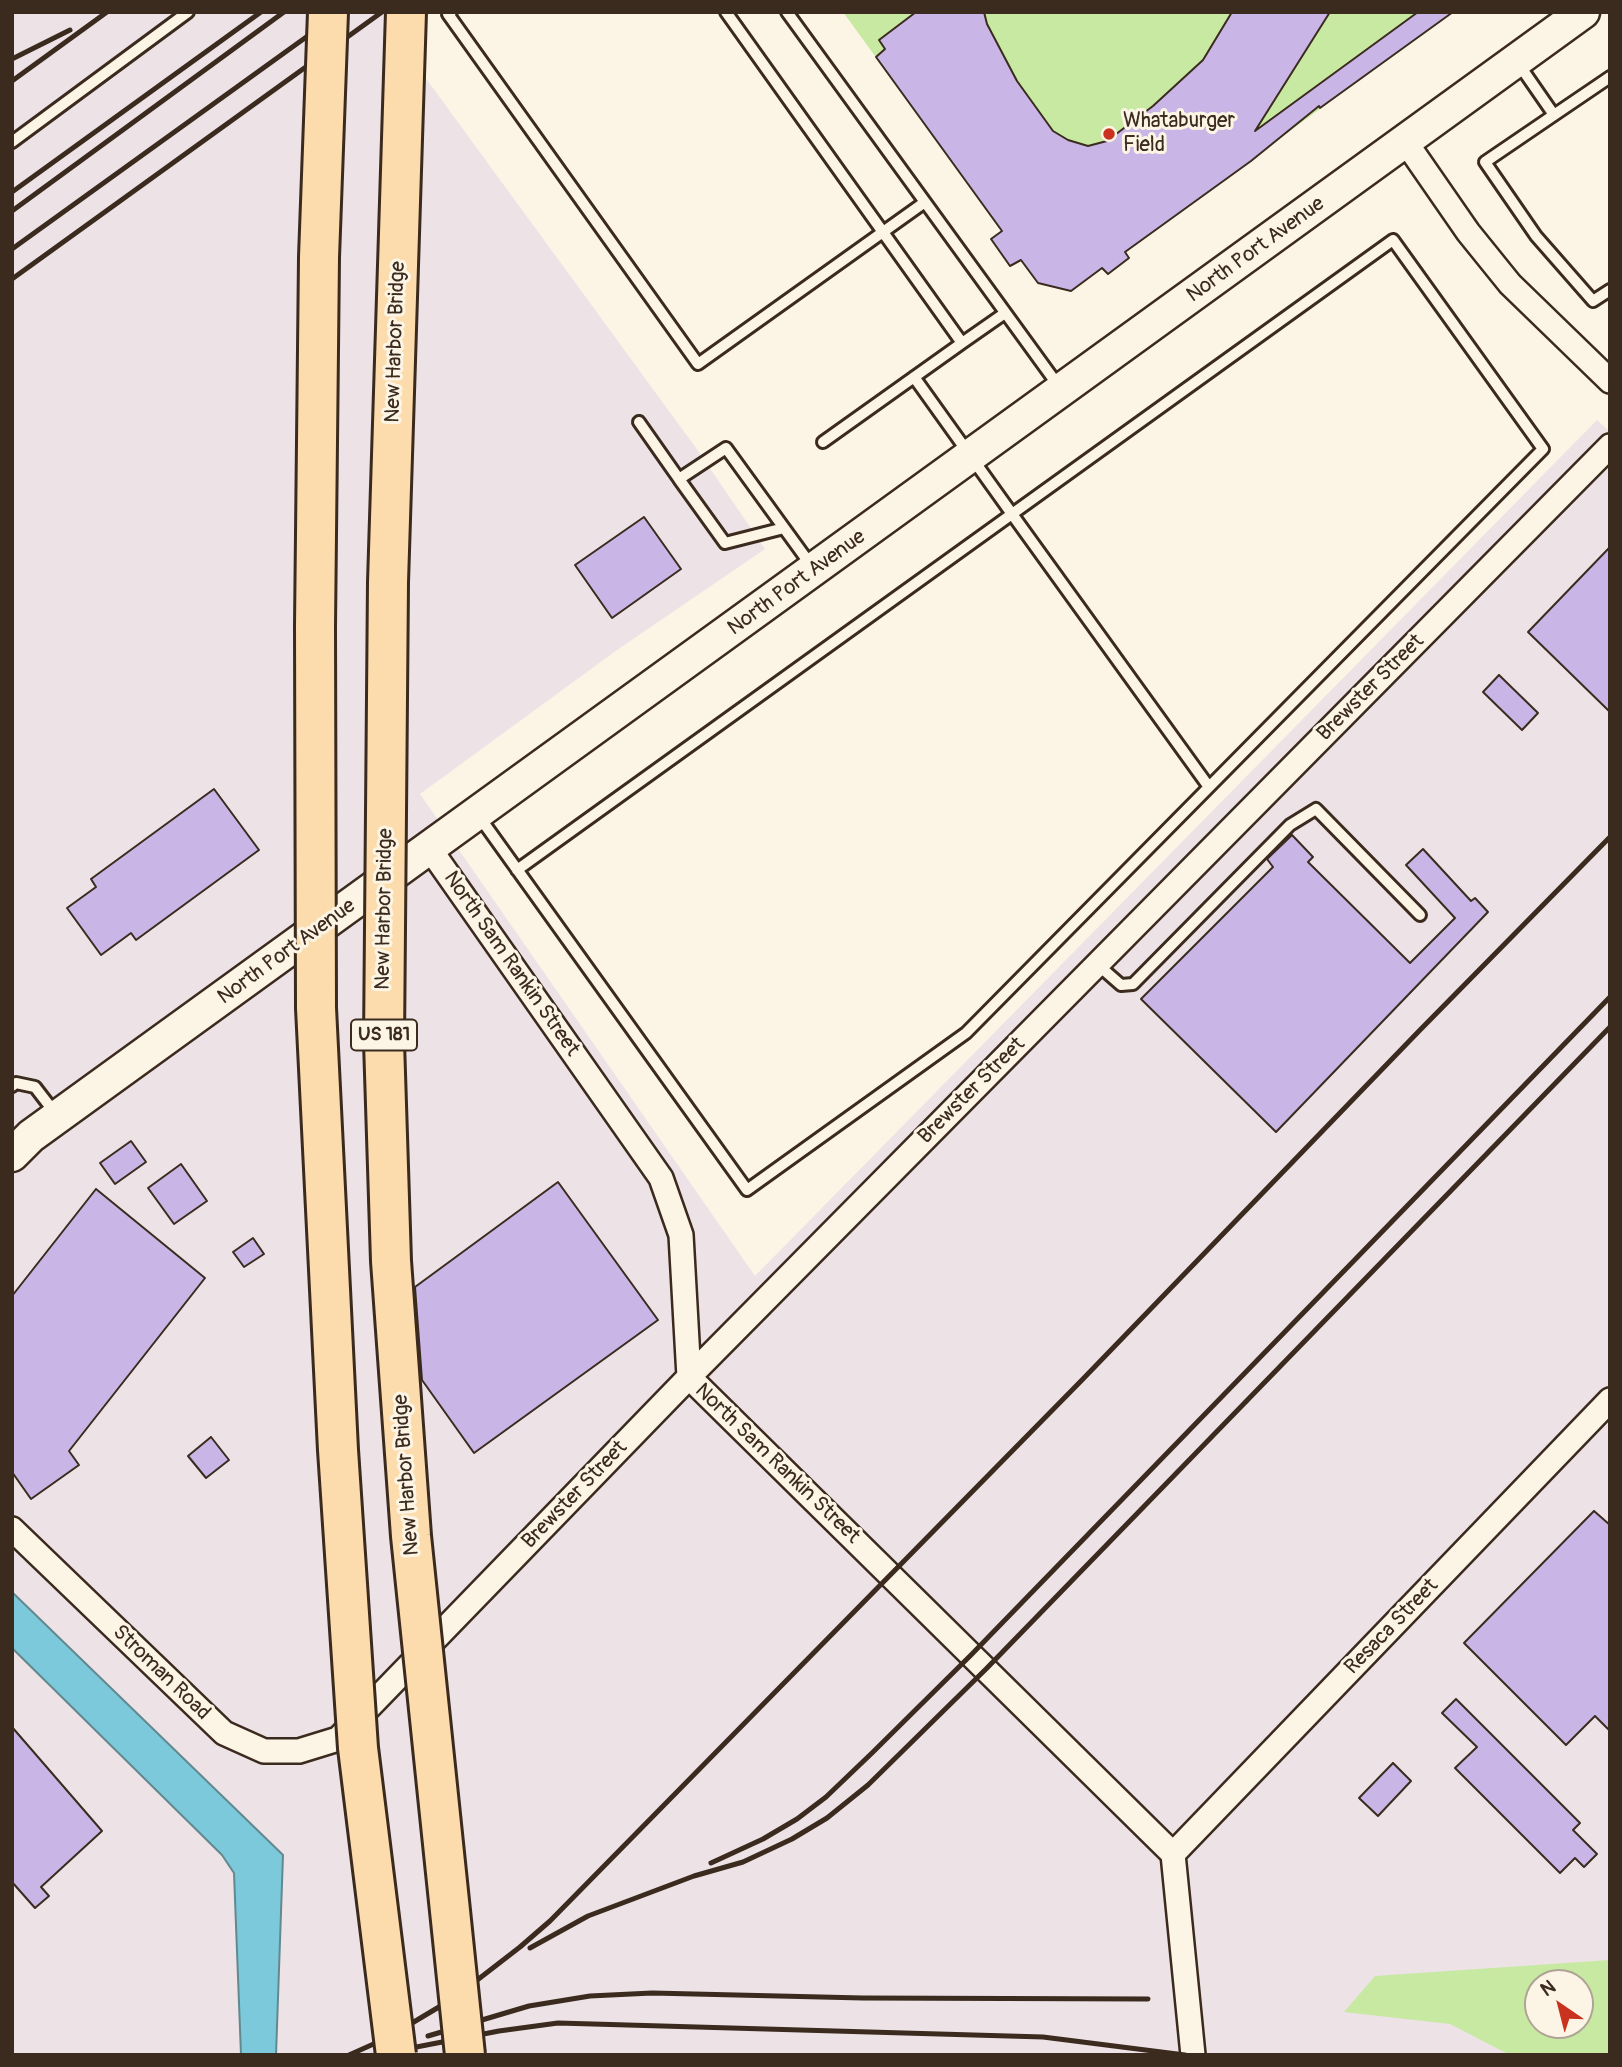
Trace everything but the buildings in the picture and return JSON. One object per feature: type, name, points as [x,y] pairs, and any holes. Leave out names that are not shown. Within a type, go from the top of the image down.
[{"type":"highway","points":[[328,12],[318,312],[316,1008],[338,1450],[358,1748],[396,2055]]},
{"type":"highway","name":"New Harbor Bridge","points":[[406,12],[388,582],[384,1055],[391,1261],[411,1536],[465,2055]]},
{"type":"main road","name":"North Port Avenue","points":[[12,1155],[31,1136],[1584,12]]},
{"type":"street","points":[[1405,141],[1468,232],[1510,284],[1610,381]]},
{"type":"street","name":"Brewster Street","points":[[338,1739],[689,1377],[1610,446]]},
{"type":"street","name":"North Sam Rankin Street","points":[[430,849],[661,1178],[681,1235],[689,1377],[1173,1854]]},
{"type":"street","name":"Resaca Street","points":[[1173,1854],[1610,1400]]},
{"type":"street","name":"Stroman Road","points":[[12,1529],[223,1733],[264,1751],[299,1751],[338,1739]]},
{"type":"street","points":[[1173,1854],[1193,2055]]},
{"type":"lane","points":[[12,142],[188,12]]},
{"type":"lane","points":[[452,12],[448,15],[698,364],[925,202]]},
{"type":"lane","points":[[726,12],[962,343]]},
{"type":"lane","points":[[787,12],[1062,391]]},
{"type":"lane","points":[[1517,60],[1554,115]]},
{"type":"lane","points":[[1610,77],[1485,162],[1536,236],[1593,301],[1610,290]]},
{"type":"lane","points":[[478,815],[517,870],[747,1190],[966,1033],[1543,449],[1393,240],[517,870]]},
{"type":"lane","points":[[823,442],[1005,313]]},
{"type":"lane","points":[[914,377],[1209,787]]},
{"type":"lane","points":[[639,422],[725,543],[784,528]]},
{"type":"lane","points":[[679,479],[726,448],[814,570]]},
{"type":"lane","points":[[1097,964],[1121,985],[1133,984],[1290,825],[1316,809],[1420,915]]},
{"type":"lane","points":[[12,1086],[16,1083],[35,1087],[58,1117]]},
{"type":"shaded area","points":[[12,12],[420,12],[392,32],[696,448],[765,549],[617,650],[420,794],[755,1276],[1597,420],[1610,432],[1610,2055],[12,2055]]},
{"type":"green space","name":"Whataburger Field","points":[[843,12],[1453,12],[1125,251],[1129,258],[1108,274],[1102,268],[1071,291],[1038,283],[1021,260],[1010,266],[991,239],[1002,231]]},
{"type":"green space","points":[[1610,1960],[1610,2055],[1510,2055],[1450,2024],[1344,2012],[1375,1976]]},
{"type":"water","points":[[12,1592],[283,1855],[276,2055],[241,2055],[234,1873],[222,1855],[12,1648]]},
{"type":"railway","points":[[12,81],[107,12]]},
{"type":"railway","points":[[12,192],[261,12]]},
{"type":"railway","points":[[12,211],[284,12]]},
{"type":"railway","points":[[12,249],[341,12]]},
{"type":"railway","points":[[12,279],[382,12]]},
{"type":"railway","points":[[12,59],[70,30]]},
{"type":"railway","points":[[349,2055],[387,2038],[454,1998],[550,1921],[1081,1381],[1610,837]]},
{"type":"railway","points":[[711,1863],[763,1839],[797,1819],[826,1797],[872,1753],[971,1655],[1610,997]]},
{"type":"railway","points":[[530,1948],[588,1916],[694,1876],[743,1862],[792,1839],[827,1818],[868,1785],[986,1669],[1610,1027]]},
{"type":"railway","points":[[428,2036],[529,2006],[590,1996],[652,1993],[863,1998],[1148,1999]]},
{"type":"railway","points":[[375,2055],[499,2031],[558,2023],[1043,2037],[1185,2055]]},
{"type":"place","name":"Whataburger Field","points":[[1109,134]]}]
